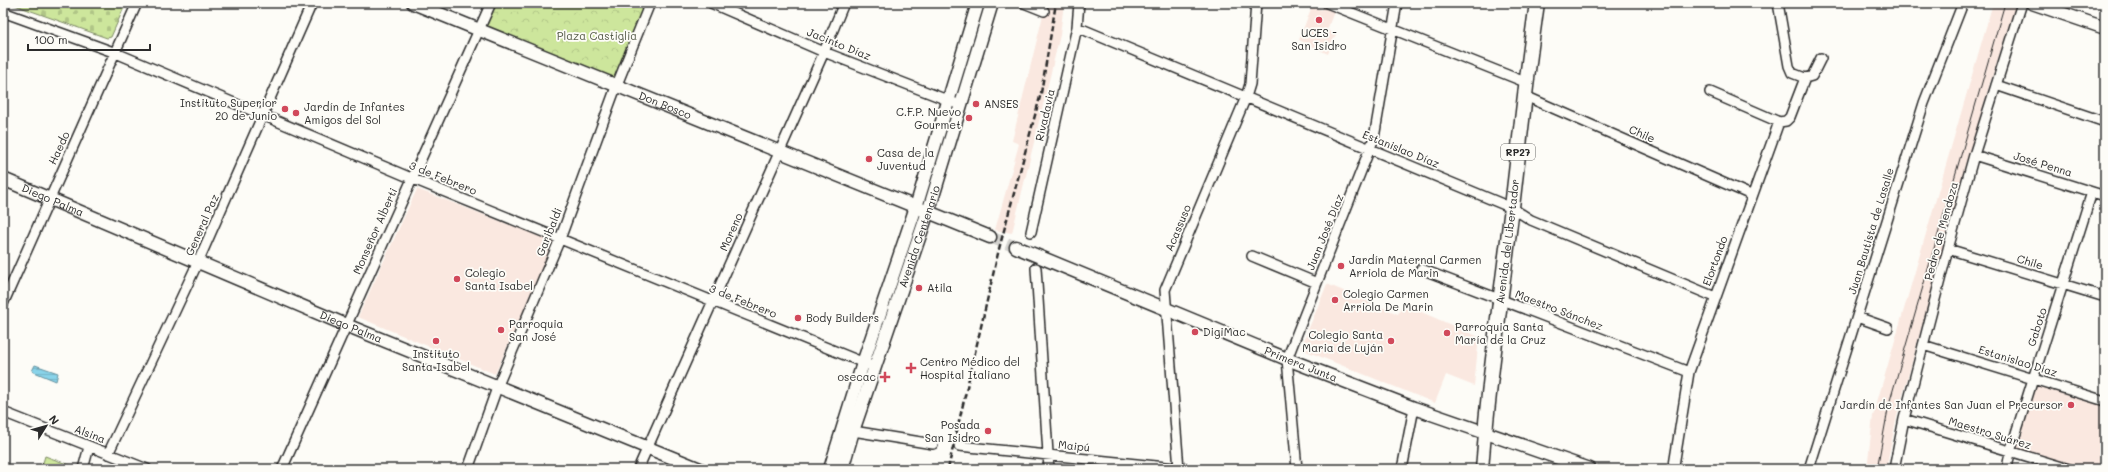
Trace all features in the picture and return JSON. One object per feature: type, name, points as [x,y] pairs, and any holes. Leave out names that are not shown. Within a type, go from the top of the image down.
[{"type":"main road","name":"Avenida del Libertador","points":[[1485,433],[1499,300],[1512,208],[1524,89],[1537,3]]},
{"type":"street","name":"Haedo","points":[[3,304],[5,292],[138,3]]},
{"type":"street","name":"General Paz","points":[[108,454],[198,262],[312,3]]},
{"type":"street","name":"Don Bosco","points":[[413,3],[616,87],[916,207]]},
{"type":"street","name":"Monseñor Alberti","points":[[282,469],[411,178],[480,31],[491,3]]},
{"type":"street","name":"Garibaldi","points":[[468,469],[498,386],[560,239],[616,87],[650,3]]},
{"type":"street","name":"Jacinto Díaz","points":[[711,3],[824,52],[960,105]]},
{"type":"street","name":"Moreno","points":[[638,469],[780,152],[844,3]]},
{"type":"street","name":"Avenida Centenario","points":[[830,469],[862,363],[916,207],[978,3]]},
{"type":"street","name":"Avenida Centenario","points":[[842,469],[874,367],[928,212],[992,3]]},
{"type":"street","points":[[1024,3],[1044,11]]},
{"type":"street","name":"Rivadavia","points":[[1031,232],[1077,27],[1079,3]]},
{"type":"street","name":"Acassuso","points":[[1181,469],[1165,290],[1250,84],[1256,3]]},
{"type":"street","name":"Chile","points":[[1327,3],[1392,30],[1524,89],[1751,195]]},
{"type":"street","name":"Juan José Díaz","points":[[1297,469],[1287,359],[1370,150],[1397,3]]},
{"type":"street","points":[[1778,3],[1789,66],[1792,73],[1805,78]]},
{"type":"street","name":"Juan Bautista de Lasalle","points":[[1809,469],[1924,103],[1964,3]]},
{"type":"street","name":"Pedro de Mendoza","points":[[1894,469],[1904,419],[1948,249],[1974,155],[2022,3]]},
{"type":"street","points":[[2032,3],[2105,28]]},
{"type":"street","name":"3 de Febrero","points":[[3,12],[116,53],[411,178],[874,367]]},
{"type":"street","name":"Estanislao Díaz","points":[[1077,27],[1246,96],[1370,150],[1512,208],[1531,220],[1715,297]]},
{"type":"street","name":"Elortondo","points":[[1674,465],[1689,372],[1751,195],[1779,122],[1786,121],[1790,116],[1805,78],[1812,76],[1821,58]]},
{"type":"street","points":[[1996,85],[2105,122]]},
{"type":"street","points":[[1710,92],[1779,122]]},
{"type":"street","name":"José Penna","points":[[1974,155],[2105,196]]},
{"type":"street","name":"Diego Palma","points":[[3,179],[346,325],[700,469]]},
{"type":"street","name":"Gaboto","points":[[2007,469],[2010,452],[2092,192]]},
{"type":"street","points":[[916,207],[990,237]]},
{"type":"street","name":"Primera Junta","points":[[1016,247],[1287,359],[1414,408],[1590,469]]},
{"type":"street","name":"Chile","points":[[1948,249],[2105,297]]},
{"type":"street","points":[[1252,256],[1317,283]]},
{"type":"street","points":[[1036,268],[1049,469]]},
{"type":"street","name":"Maestro Sánchez","points":[[1421,268],[1499,300],[1689,372]]},
{"type":"street","points":[[1857,317],[1888,328]]},
{"type":"street","name":"Estanislao Díaz","points":[[1923,345],[2105,401]]},
{"type":"street","points":[[1402,469],[1414,408]]},
{"type":"street","name":"Alsina","points":[[3,412],[147,469]]},
{"type":"street","name":"Maestro Suárez","points":[[1904,419],[2069,469]]},
{"type":"street","points":[[853,431],[933,444]]},
{"type":"street","name":"RP27","points":[[1482,469],[1485,433]]},
{"type":"street","name":"Maipú","points":[[959,446],[1181,469]]},
{"type":"street","points":[[83,469],[89,447]]},
{"type":"shaded area","points":[[1046,3],[1064,3],[1060,35],[1012,233],[995,230],[1019,144],[1012,141]]},
{"type":"shaded area","points":[[1993,3],[2017,3],[1990,83],[1897,416],[1886,469],[1867,469],[1873,416]]},
{"type":"shaded area","name":"UCES - San Isidro","points":[[1324,5],[1335,9],[1327,30],[1336,34],[1328,54],[1299,40],[1312,6],[1322,10]]},
{"type":"shaded area","name":"Colegio Santa Isabel","points":[[417,189],[555,242],[495,374],[358,317]]},
{"type":"shaded area","name":"Colegio Santa Maria de Luján","points":[[1327,284],[1398,314],[1403,304],[1479,337],[1474,386],[1446,375],[1435,403],[1306,351],[1302,348],[1302,345]]},
{"type":"shaded area","points":[[2036,383],[2105,404],[2105,469],[2078,469],[2014,450]]},
{"type":"green space","points":[[9,3],[126,3],[111,37],[107,38]]},
{"type":"green space","name":"Plaza Castiglia","points":[[496,3],[647,3],[616,79],[486,26]]},
{"type":"green space","points":[[45,456],[75,467],[75,469],[41,469]]},
{"type":"water","points":[[35,365],[58,373],[56,381],[32,371]]},
{"type":"tunnel","points":[[990,237],[1016,247]]},
{"type":"tram line","points":[[1877,469],[1889,404],[2005,3]]},
{"type":"railway","points":[[948,469],[999,249],[1041,93],[1056,3]]},
{"type":"place","name":"UCES - San Isidro","points":[[1319,20]]},
{"type":"place","name":"ANSES","points":[[976,104]]},
{"type":"place","name":"Instituto Superior 20 de Junio","points":[[285,109]]},
{"type":"place","name":"Jardín de Infantes Amigos del Sol","points":[[296,113]]},
{"type":"place","name":"C.F.P. Nuevo Gourmet","points":[[969,118]]},
{"type":"place","name":"Casa de la Juventud","points":[[869,159]]},
{"type":"place","name":"Jardín Maternal Carmen Arriola de Marin","points":[[1341,266]]},
{"type":"place","name":"Colegio Santa Isabel","points":[[457,279]]},
{"type":"place","name":"Atila","points":[[919,288]]},
{"type":"place","name":"Colegio Carmen Arriola De Marin","points":[[1335,300]]},
{"type":"place","name":"Body Builders","points":[[798,318]]},
{"type":"place","name":"Parroquia San José","points":[[501,330]]},
{"type":"place","name":"DigiMac","points":[[1195,332]]},
{"type":"place","name":"Parroquia Santa María de la Cruz","points":[[1447,333]]},
{"type":"place","name":"Instituto Santa Isabel","points":[[436,341]]},
{"type":"place","name":"Colegio Santa Maria de Luján","points":[[1391,341]]},
{"type":"place","name":"Centro Médico del Hospital Italiano","points":[[911,368]]},
{"type":"place","name":"osecac","points":[[885,377]]},
{"type":"place","name":"Jardín de Infantes San Juan el Precursor","points":[[2071,405]]},
{"type":"place","name":"Posada San Isidro","points":[[988,431]]}]
